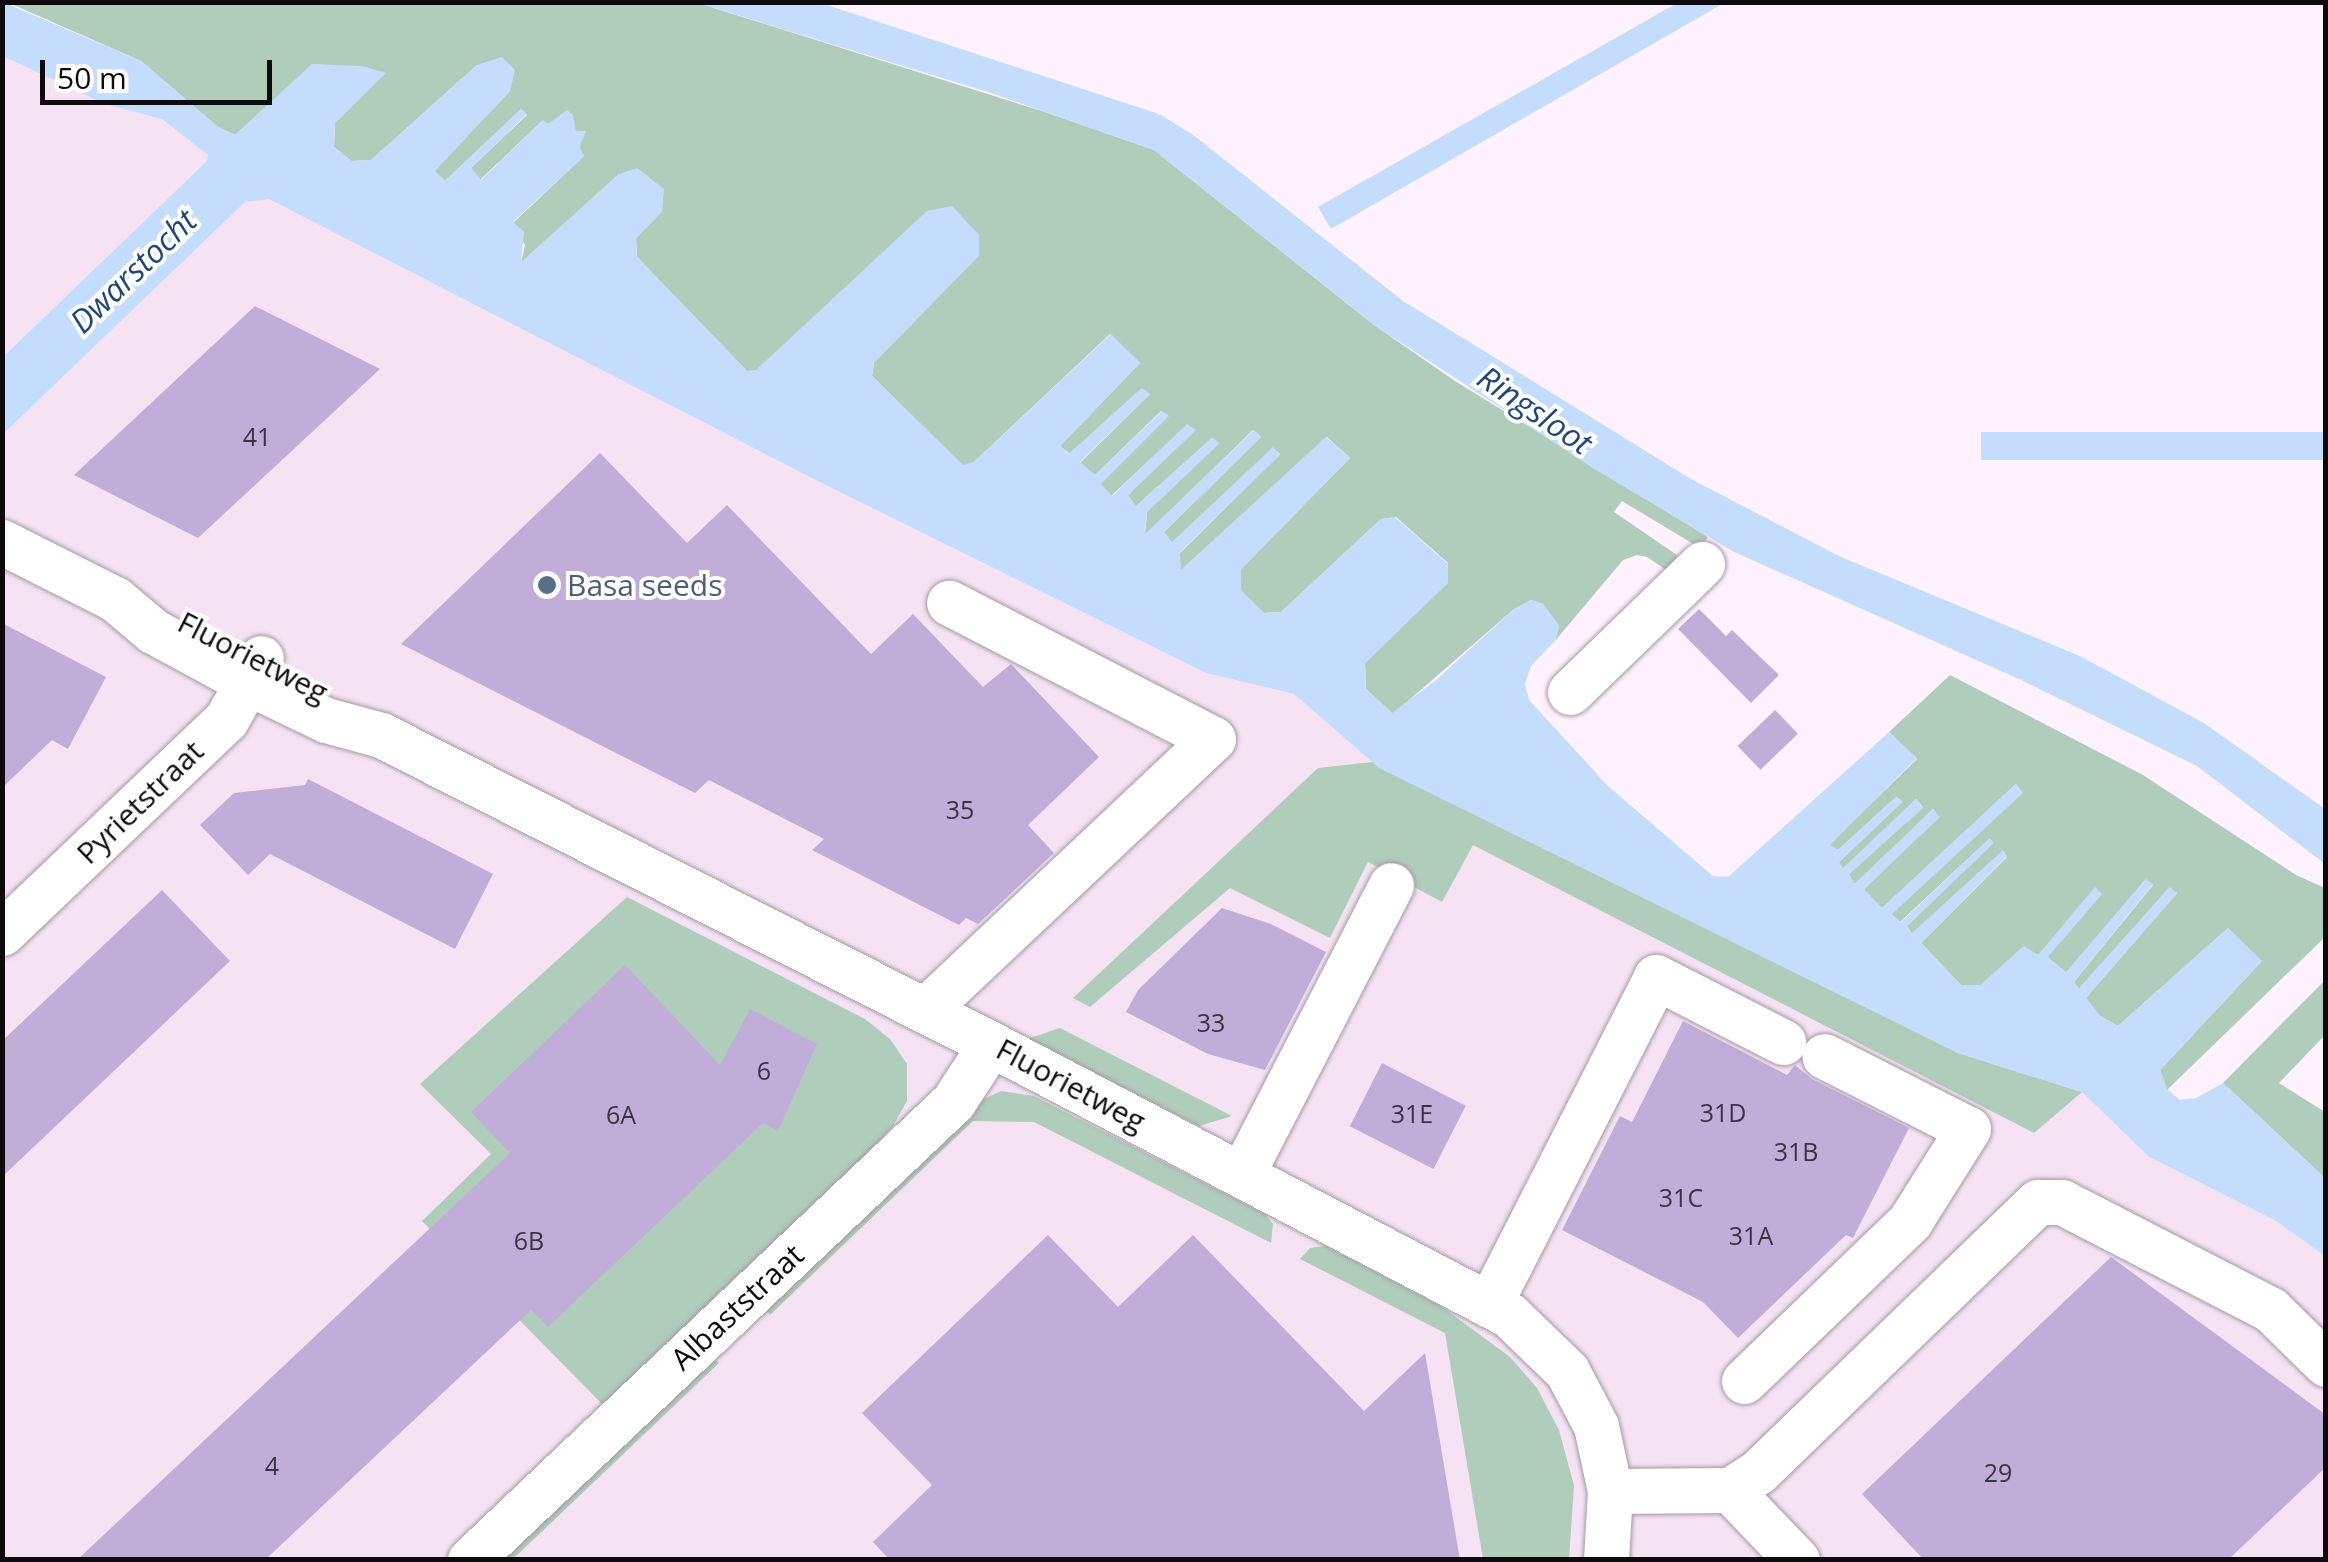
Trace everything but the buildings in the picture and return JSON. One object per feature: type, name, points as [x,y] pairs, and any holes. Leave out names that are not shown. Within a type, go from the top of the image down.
[{"type":"street","name":"Fluorietweg","points":[[2,542],[115,599],[164,610],[254,670],[342,702],[381,735],[925,1010],[1489,1305],[1530,1332],[1583,1396],[1604,1456],[1610,1491],[1606,1560]]},
{"type":"street","points":[[1570,692],[1702,564]]},
{"type":"street","points":[[925,1010],[1213,739],[949,603]]},
{"type":"street","name":"Pyrietstraat","points":[[2,933],[226,720],[254,670]]},
{"type":"street","points":[[1242,1174],[1392,885]]},
{"type":"street","points":[[1489,1305],[1656,978],[1968,1129],[1910,1220],[1744,1381]]},
{"type":"street","name":"Albaststraat","points":[[470,1560],[953,1102],[991,1044]]},
{"type":"street","points":[[1610,1491],[1730,1490],[1758,1472],[2038,1202],[2062,1202],[2271,1310],[2326,1364]]},
{"type":"street","points":[[1910,1220],[1963,1274]]},
{"type":"street","points":[[1730,1490],[1797,1560]]},
{"type":"shaded area","points":[[2,28],[1206,673],[1294,694],[1379,768],[1958,1053],[2082,1092],[2149,1157],[2276,1221],[2325,1256],[2325,1559],[3,1559]]},
{"type":"green space","points":[[9,3],[698,3],[1154,150],[1374,325],[1455,381],[1708,537],[1700,548],[1622,501],[1614,512],[1677,555],[1672,574],[1647,557],[1637,555],[1623,560],[1555,641],[1559,626],[1543,604],[1531,600],[1514,609],[1393,714],[1366,689],[1365,663],[1448,582],[1448,563],[1396,517],[1381,519],[1281,612],[1264,613],[1241,591],[1241,569],[1350,458],[1327,437],[1180,571],[1180,553],[1280,454],[1273,448],[1172,543],[1164,532],[1261,437],[1253,430],[1145,535],[1147,512],[1219,443],[1212,438],[1136,506],[1127,496],[1195,430],[1187,425],[1111,496],[1100,484],[1168,416],[1161,411],[1095,475],[1080,463],[1150,394],[1141,389],[1069,454],[1060,446],[1140,363],[1110,334],[974,462],[963,466],[872,376],[874,363],[747,371],[637,257],[636,238],[661,212],[619,174],[521,263],[525,245],[513,223],[584,156],[579,148],[585,131],[577,132],[572,127],[573,115],[548,124],[542,121],[480,180],[471,168],[527,115],[520,110],[445,181],[434,171],[510,91],[477,65],[371,160],[351,161],[334,147],[335,123],[385,73],[313,64],[235,135],[218,127],[141,61]]},
{"type":"green space","points":[[1950,675],[2143,775],[2296,875],[2325,888],[2325,937],[2167,1090],[2160,1070],[2261,962],[2228,928],[2118,1026],[2100,1016],[2085,999],[2177,893],[2169,888],[2079,989],[2074,982],[2153,885],[2145,880],[2066,973],[2047,957],[2101,894],[2038,955],[2023,947],[1980,986],[1961,985],[1921,943],[2007,857],[2003,851],[1912,934],[1907,926],[1993,843],[1989,839],[1900,922],[1891,914],[2022,793],[2016,784],[1882,908],[1863,890],[1939,817],[1933,809],[1855,884],[1848,875],[1923,807],[1916,799],[1843,869],[1838,863],[1902,802],[1896,797],[1838,850],[1829,845],[1917,759],[1889,732]]},
{"type":"green space","points":[[1372,762],[1958,1053],[2082,1092],[2034,1133],[1473,845],[1442,902],[1368,862],[1330,938],[1230,888],[1090,1007],[1073,998],[1318,768]]},
{"type":"green space","points":[[627,897],[865,1019],[890,1039],[907,1064],[907,1101],[893,1126],[870,1151],[604,1406],[422,1221],[491,1154],[420,1084]]},
{"type":"green space","points":[[2325,980],[2325,1035],[2279,1083],[2325,1112],[2325,1178],[2223,1083]]},
{"type":"green space","points":[[1060,1028],[1232,1116],[1199,1126],[1027,1039]]},
{"type":"green space","points":[[1001,1091],[1034,1096],[1265,1214],[1273,1224],[1271,1243],[1034,1122],[973,1121],[770,1315],[765,1308],[974,1104]]},
{"type":"green space","points":[[1326,1246],[1441,1306],[1510,1357],[1537,1388],[1559,1430],[1574,1486],[1569,1559],[1483,1559],[1445,1333],[1300,1259],[1310,1248]]},
{"type":"green space","points":[[713,1359],[719,1363],[513,1559],[496,1560]]},
{"type":"water","name":"Dwarstocht","points":[[3,2],[141,61],[218,127],[235,135],[312,64],[362,66],[386,73],[335,123],[334,147],[352,161],[371,160],[477,65],[502,57],[515,70],[510,91],[435,171],[445,181],[521,109],[527,114],[471,168],[481,180],[543,120],[548,124],[567,110],[573,115],[576,132],[586,131],[579,148],[584,156],[513,222],[524,232],[521,262],[619,174],[637,168],[664,189],[662,212],[636,238],[637,257],[747,371],[756,370],[927,211],[952,206],[979,235],[979,256],[874,363],[872,376],[963,465],[974,462],[1111,334],[1140,363],[1060,446],[1070,453],[1142,388],[1150,394],[1080,462],[1095,475],[1162,411],[1169,416],[1101,484],[1112,496],[1187,424],[1196,430],[1128,495],[1136,506],[1212,438],[1220,443],[1147,512],[1145,534],[1254,430],[1261,437],[1164,532],[1172,542],[1273,447],[1280,455],[1180,552],[1181,570],[1326,437],[1350,458],[1241,569],[1241,590],[1264,613],[1281,612],[1381,519],[1395,517],[1448,564],[1448,583],[1365,663],[1366,689],[1392,713],[1436,680],[1514,609],[1531,600],[1543,604],[1559,626],[1555,641],[1531,666],[1525,684],[1529,700],[1608,786],[1713,876],[1728,877],[1889,732],[1917,758],[1830,845],[1838,850],[1896,797],[1903,801],[1839,862],[1843,868],[1916,799],[1923,808],[1849,874],[1855,884],[1933,809],[1940,817],[1864,889],[1882,908],[2016,784],[2023,793],[1892,914],[1901,922],[1990,838],[1994,843],[1907,926],[1912,933],[2002,851],[2007,856],[1921,943],[1961,985],[1980,985],[2024,946],[2038,955],[2095,887],[2102,894],[2048,957],[2066,972],[2146,879],[2153,884],[2074,982],[2079,988],[2170,887],[2177,893],[2086,998],[2100,1016],[2118,1026],[2228,928],[2262,961],[2160,1070],[2167,1089],[2180,1100],[2196,1098],[2223,1083],[2325,1178],[2325,1256],[2276,1221],[2149,1157],[2082,1092],[1958,1053],[1379,768],[1294,694],[1206,673],[810,477],[269,199],[245,202],[3,434],[3,357],[207,161],[208,155],[162,119],[105,104],[3,56]]},
{"type":"water","name":"Ringsloot","points":[[698,3],[821,3],[1159,114],[1192,134],[1403,301],[1691,479],[1841,557],[2080,656],[2204,723],[2325,809],[2325,864],[2197,766],[2021,680],[1734,552],[1596,470],[1374,325],[1154,150],[991,93]]},
{"type":"water","points":[[1677,3],[1724,3],[1331,229],[1318,207]]},
{"type":"water","points":[[1981,432],[2325,432],[2325,460],[1981,460]]},
{"type":"place","name":"Basa seeds","points":[[547,585]]}]
